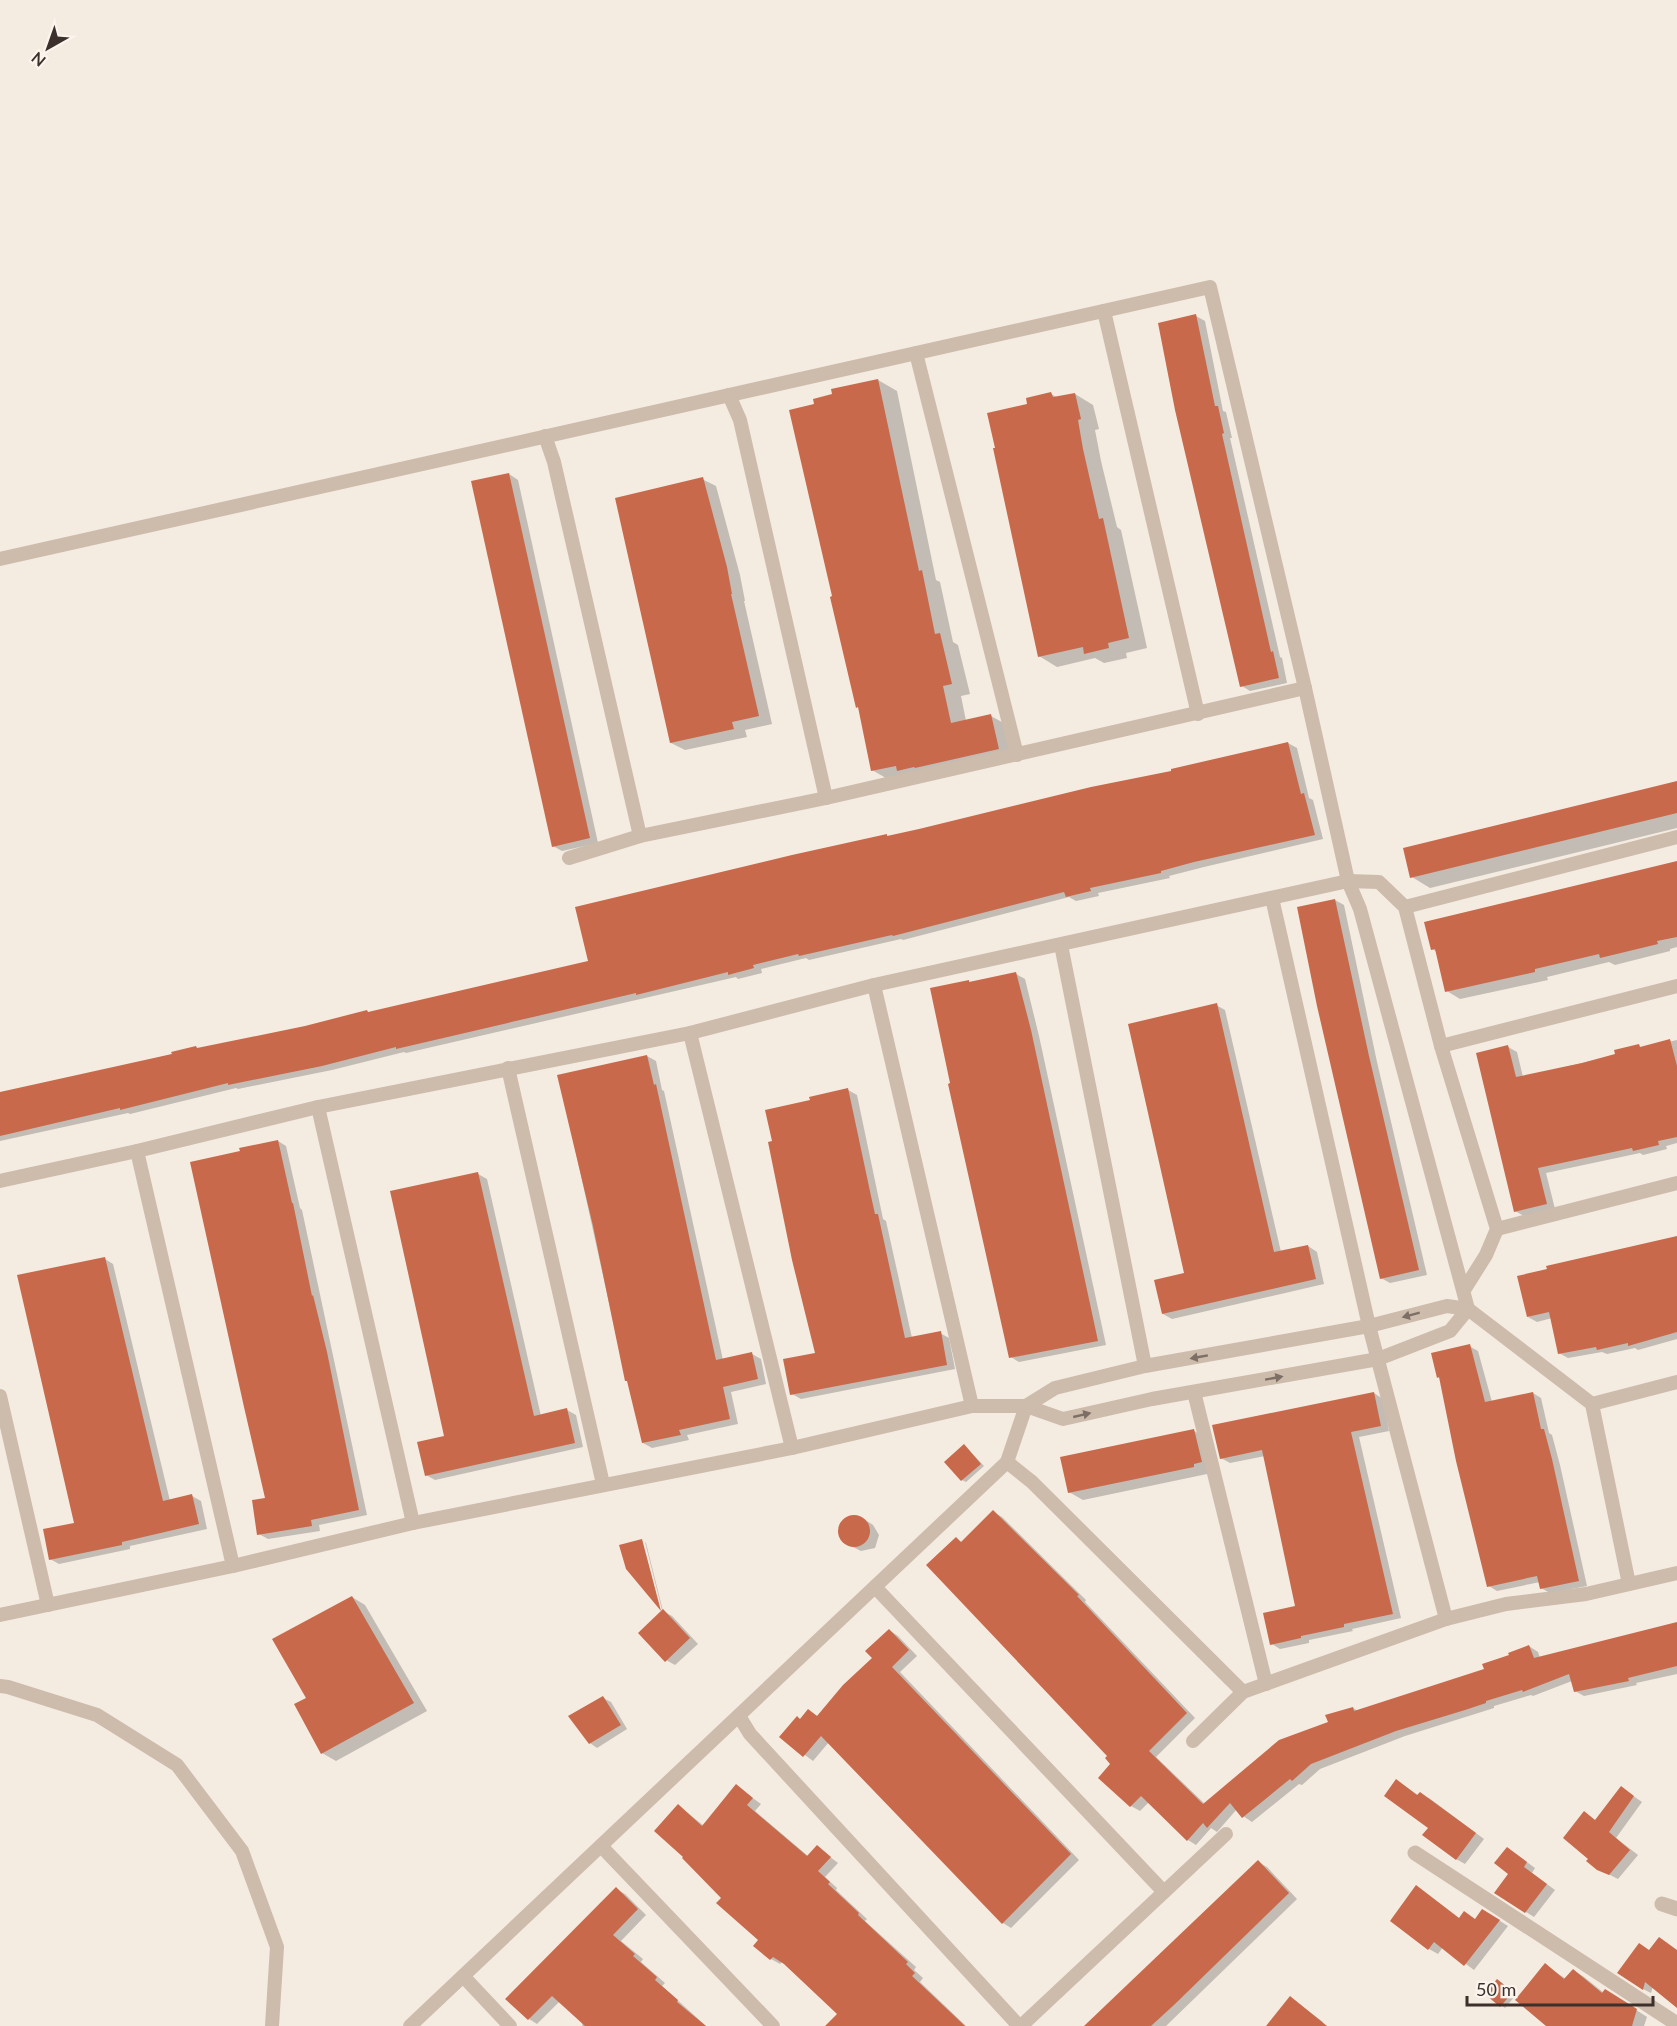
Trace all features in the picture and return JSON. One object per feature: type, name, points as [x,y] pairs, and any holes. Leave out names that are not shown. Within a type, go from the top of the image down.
[{"type":"street","points":[[1415,1853],[1677,2024]]},
{"type":"lane","points":[[0,559],[1210,287],[1348,881],[1360,909],[1468,1309]]},
{"type":"lane","points":[[1104,310],[1198,714]]},
{"type":"lane","points":[[916,353],[1017,756]]},
{"type":"lane","points":[[729,395],[740,420],[826,798]]},
{"type":"lane","points":[[545,436],[555,462],[640,836]]},
{"type":"lane","points":[[569,858],[640,836],[1017,756],[1305,688]]},
{"type":"lane","points":[[1405,907],[1677,837]]},
{"type":"lane","points":[[0,1181],[137,1151],[318,1107],[690,1033],[874,985],[1348,881],[1379,882],[1405,907],[1441,1046],[1497,1229],[1486,1255],[1464,1290]]},
{"type":"lane","points":[[1272,898],[1369,1326],[1446,1619]]},
{"type":"lane","points":[[1061,945],[1145,1366]]},
{"type":"lane","points":[[874,985],[972,1406]]},
{"type":"lane","points":[[1441,1046],[1677,986]]},
{"type":"lane","points":[[690,1033],[792,1448]]},
{"type":"lane","points":[[508,1068],[603,1484]]},
{"type":"lane","points":[[318,1107],[413,1523]]},
{"type":"lane","points":[[137,1151],[232,1566]]},
{"type":"lane","points":[[1497,1229],[1677,1184]]},
{"type":"lane","points":[[410,2026],[1007,1462],[1026,1406],[1055,1388],[1145,1366],[1369,1326],[1447,1306],[1468,1309],[1592,1404],[1629,1584]]},
{"type":"lane","points":[[0,1615],[232,1566],[413,1523],[792,1448],[972,1406],[1026,1406],[1063,1419],[1194,1392],[1378,1359],[1450,1331],[1468,1309]]},
{"type":"lane","points":[[1592,1404],[1677,1382]]},
{"type":"lane","points":[[1194,1392],[1266,1684]]},
{"type":"lane","points":[[0,1396],[48,1605]]},
{"type":"lane","points":[[1007,1462],[1032,1482],[1243,1692]]},
{"type":"lane","points":[[1193,1741],[1243,1692],[1446,1619],[1506,1604],[1586,1594],[1677,1573]]},
{"type":"lane","points":[[875,1587],[1164,1892]]},
{"type":"lane","points":[[0,1686],[97,1715],[177,1765],[242,1851],[277,1947],[272,2026]]},
{"type":"lane","points":[[739,1716],[750,1734],[1020,2026],[1227,1834]]},
{"type":"lane","points":[[601,1846],[772,2026]]},
{"type":"lane","points":[[463,1976],[510,2026]]},
{"type":"building","points":[[1196,314],[1271,652],[1273,651],[1279,678],[1240,687],[1175,410],[1158,323]]},
{"type":"building","points":[[878,379],[919,571],[922,570],[935,634],[940,633],[952,684],[943,686],[951,723],[991,714],[999,749],[897,771],[896,766],[871,771],[789,410],[814,404],[813,399],[832,394],[831,389]]},
{"type":"building","points":[[1051,392],[1053,397],[1075,393],[1081,419],[1078,420],[1083,449],[1099,519],[1103,518],[1129,638],[1108,643],[1109,648],[1084,654],[1083,647],[1038,657],[987,413],[1027,404],[1026,398]]},
{"type":"building","points":[[509,473],[590,838],[552,847],[471,481]]},
{"type":"building","points":[[703,477],[727,567],[759,716],[732,722],[734,729],[670,743],[615,498]]},
{"type":"building","points":[[1288,742],[1301,794],[1304,793],[1315,835],[1194,862],[1161,871],[1161,873],[1090,888],[1091,891],[1066,897],[1064,892],[893,936],[799,956],[798,954],[753,965],[754,968],[728,975],[728,972],[636,995],[636,993],[396,1049],[396,1047],[322,1066],[228,1085],[228,1083],[120,1110],[120,1108],[0,1136],[0,1092],[172,1054],[171,1052],[196,1046],[197,1048],[305,1026],[588,961],[575,907],[792,855],[919,829],[1091,787],[1171,771],[1171,769]]},
{"type":"building","points":[[1677,781],[1677,813],[1410,878],[1403,848]]},
{"type":"building","points":[[1677,861],[1677,937],[1600,958],[1599,954],[1535,969],[1535,972],[1445,992],[1435,949],[1431,950],[1424,922]]},
{"type":"building","points":[[1335,899],[1419,1270],[1380,1279],[1317,1006],[1297,907]]},
{"type":"building","points":[[1016,972],[1031,1030],[1098,1341],[1009,1358],[948,1084],[950,1083],[930,988]]},
{"type":"building","points":[[1217,1003],[1274,1252],[1308,1245],[1316,1279],[1162,1314],[1154,1280],[1184,1273],[1128,1024]]},
{"type":"building","points":[[1670,1039],[1677,1066],[1677,1137],[1658,1141],[1659,1145],[1633,1151],[1632,1148],[1538,1168],[1547,1204],[1514,1212],[1476,1053],[1508,1045],[1516,1077],[1615,1054],[1614,1050],[1639,1044],[1640,1047]]},
{"type":"building","points":[[647,1055],[654,1085],[656,1084],[716,1360],[752,1352],[758,1379],[723,1387],[730,1419],[679,1430],[681,1435],[642,1443],[627,1381],[625,1381],[593,1226],[557,1075]]},
{"type":"building","points":[[848,1088],[905,1338],[941,1331],[947,1365],[790,1395],[783,1359],[815,1353],[792,1260],[768,1142],[772,1141],[765,1110],[810,1100],[809,1097]]},
{"type":"building","points":[[278,1140],[312,1296],[327,1352],[359,1510],[311,1520],[312,1526],[257,1535],[252,1500],[265,1498],[190,1162]]},
{"type":"building","points":[[478,1172],[534,1416],[567,1408],[575,1443],[425,1476],[417,1442],[444,1436],[390,1191]]},
{"type":"building","points":[[1677,1236],[1677,1332],[1628,1346],[1628,1343],[1597,1350],[1596,1347],[1558,1354],[1549,1312],[1527,1317],[1517,1276],[1547,1269],[1546,1266]]},
{"type":"building","points":[[105,1257],[163,1501],[192,1494],[199,1524],[122,1542],[122,1545],[49,1560],[43,1529],[74,1523],[17,1275]]},
{"type":"building","points":[[1470,1344],[1485,1402],[1533,1392],[1541,1429],[1544,1429],[1552,1459],[1579,1581],[1540,1589],[1537,1576],[1487,1587],[1456,1461],[1439,1377],[1437,1378],[1431,1353]]},
{"type":"building","points":[[1374,1392],[1381,1426],[1351,1432],[1393,1614],[1344,1624],[1344,1627],[1270,1645],[1263,1613],[1295,1606],[1262,1450],[1220,1459],[1212,1425]]},
{"type":"building","points":[[1194,1429],[1202,1462],[1194,1464],[1194,1467],[1068,1493],[1060,1457]]},
{"type":"building","points":[[964,1444],[981,1464],[961,1481],[944,1462]]},
{"type":"building","points":[[993,1510],[1079,1595],[1077,1596],[1187,1713],[1149,1751],[1203,1804],[1279,1740],[1328,1722],[1325,1715],[1353,1707],[1354,1711],[1484,1669],[1482,1664],[1529,1645],[1534,1658],[1677,1622],[1677,1666],[1628,1678],[1629,1681],[1574,1692],[1569,1674],[1523,1692],[1522,1690],[1486,1701],[1486,1703],[1465,1710],[1396,1731],[1311,1764],[1242,1818],[1230,1803],[1207,1828],[1203,1823],[1187,1841],[1141,1796],[1130,1807],[1098,1778],[1110,1764],[1105,1758],[1107,1756],[926,1565],[956,1537],[961,1542]]},
{"type":"building","points":[[854,1515],[866,1519],[870,1531],[866,1543],[854,1547],[842,1543],[838,1531],[842,1519]]},
{"type":"building","points":[[642,1539],[661,1611],[626,1569],[619,1545]]},
{"type":"building","points":[[352,1596],[414,1703],[321,1754],[294,1704],[306,1698],[272,1639]]},
{"type":"building","points":[[663,1609],[690,1638],[665,1662],[638,1633]]},
{"type":"building","points":[[889,1629],[909,1650],[892,1667],[1071,1854],[1002,1924],[821,1736],[803,1757],[779,1737],[797,1716],[800,1719],[808,1709],[817,1716],[843,1685],[872,1658],[865,1651]]},
{"type":"building","points":[[603,1696],[621,1725],[589,1744],[568,1716]]},
{"type":"building","points":[[1396,1779],[1417,1795],[1420,1792],[1476,1833],[1456,1860],[1422,1835],[1428,1828],[1384,1796]]},
{"type":"building","points":[[736,1784],[753,1798],[747,1805],[807,1856],[817,1845],[831,1857],[818,1871],[830,1882],[828,1884],[908,1962],[906,1964],[915,1973],[912,1976],[965,2026],[825,2026],[837,2014],[784,1964],[773,1957],[770,1960],[753,1946],[758,1940],[716,1903],[721,1898],[683,1857],[654,1831],[678,1804],[702,1826]]},
{"type":"building","points":[[1621,1786],[1634,1796],[1609,1832],[1630,1850],[1609,1875],[1597,1870],[1586,1861],[1588,1859],[1563,1838],[1584,1811],[1595,1820]]},
{"type":"building","points":[[1507,1847],[1527,1862],[1524,1867],[1547,1884],[1525,1913],[1494,1893],[1508,1874],[1494,1863]]},
{"type":"building","points":[[1258,1860],[1289,1893],[1175,2004],[1151,2026],[1084,2026]]},
{"type":"building","points":[[1416,1885],[1459,1918],[1464,1911],[1475,1919],[1482,1909],[1500,1920],[1464,1966],[1434,1942],[1428,1950],[1390,1921]]},
{"type":"building","points":[[616,1887],[638,1909],[613,1935],[657,1977],[655,1980],[678,2000],[677,2002],[706,2026],[585,2026],[552,1996],[528,2020],[505,1999]]},
{"type":"building","points":[[1659,1937],[1677,1950],[1677,2008],[1645,1982],[1643,1990],[1617,1973],[1639,1943],[1649,1950]]},
{"type":"building","points":[[1545,1963],[1564,1979],[1573,1969],[1602,1993],[1605,1989],[1637,2009],[1632,2026],[1546,2026],[1515,2000]]},
{"type":"building","points":[[1497,1979],[1513,1992],[1500,2007],[1485,1994]]},
{"type":"building","points":[[1290,1996],[1327,2026],[1266,2026]]}]
